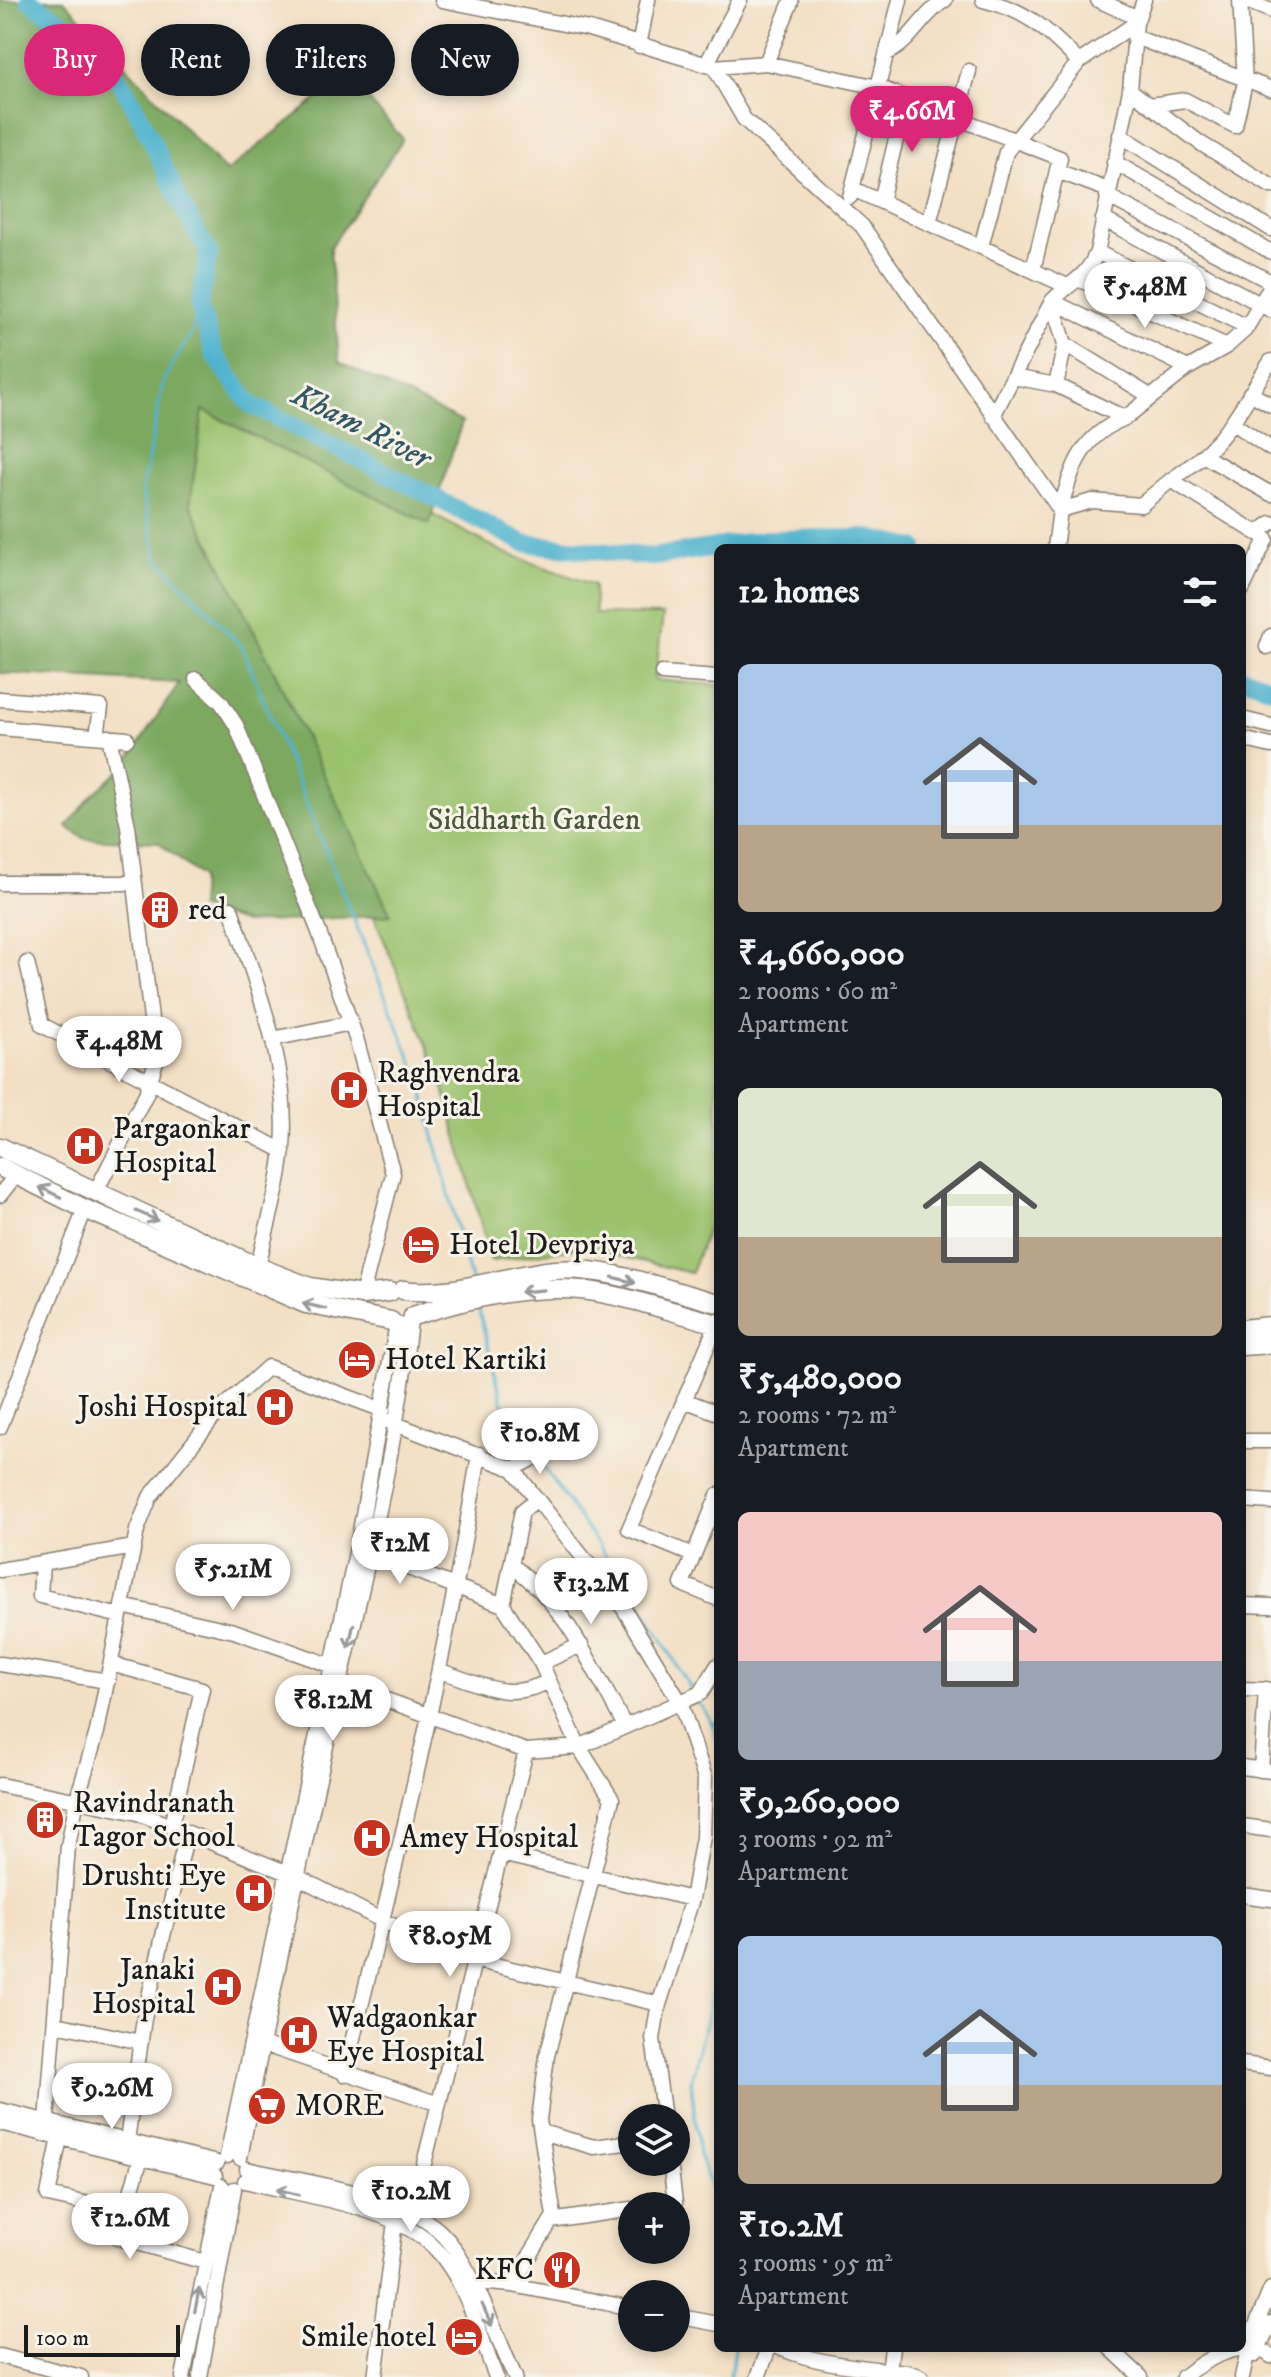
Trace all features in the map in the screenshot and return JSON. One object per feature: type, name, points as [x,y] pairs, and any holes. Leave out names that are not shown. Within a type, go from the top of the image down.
[{"type":"main road","points":[[0,1147],[90,1201],[306,1304],[403,1320],[441,1299],[558,1270],[588,1271],[714,1302]]},
{"type":"main road","points":[[8,1171],[310,1287],[362,1295],[396,1291],[441,1299]]},
{"type":"main road","points":[[493,1288],[584,1290],[714,1323]]},
{"type":"main road","points":[[396,1291],[383,1307],[403,1320]]},
{"type":"main road","points":[[396,1291],[415,1300],[403,1320]]},
{"type":"main road","points":[[1246,1329],[1271,1326]]},
{"type":"main road","points":[[1246,1346],[1271,1344]]},
{"type":"street","points":[[442,0],[549,19],[710,66],[766,63],[878,87],[1060,158],[1033,270]]},
{"type":"street","points":[[639,46],[648,0]]},
{"type":"street","points":[[710,66],[740,0]]},
{"type":"street","points":[[846,211],[900,0]]},
{"type":"street","points":[[887,53],[899,48],[933,8],[945,0]]},
{"type":"street","points":[[983,0],[1004,2],[1040,23],[1079,62]]},
{"type":"street","points":[[1098,0],[1136,26],[1245,82],[1271,89]]},
{"type":"street","points":[[993,416],[1052,301],[1073,282],[1088,275],[1097,252],[1130,90],[1136,26],[1144,0]]},
{"type":"street","points":[[1150,105],[1185,100],[1235,126],[1245,82],[1242,0],[1271,11]]},
{"type":"street","points":[[766,63],[791,2]]},
{"type":"street","points":[[981,247],[1006,152],[1079,62],[1136,26]]},
{"type":"street","points":[[710,66],[744,119],[862,226],[1060,510]]},
{"type":"street","points":[[929,223],[969,71]]},
{"type":"street","points":[[1130,90],[1200,143],[1271,186]]},
{"type":"street","points":[[881,201],[906,98]]},
{"type":"street","points":[[1120,135],[1271,229]]},
{"type":"street","points":[[1114,162],[1271,252]]},
{"type":"street","points":[[1056,544],[1060,510],[1080,453],[1103,427],[1125,418],[1188,368],[1227,346],[1266,306],[1271,284],[1108,193],[1057,171]]},
{"type":"street","points":[[853,189],[1033,270],[1073,282],[1227,346]]},
{"type":"street","points":[[1103,219],[1266,306]]},
{"type":"street","points":[[1097,252],[1247,327]]},
{"type":"street","points":[[1052,301],[1065,344],[1056,385]]},
{"type":"street","points":[[1052,301],[1188,368]]},
{"type":"street","points":[[1065,344],[1150,396]]},
{"type":"street","points":[[1060,510],[1092,501],[1141,505],[1206,457],[1234,424],[1271,361]]},
{"type":"street","points":[[1013,377],[1056,385],[1125,418]]},
{"type":"street","points":[[1250,393],[1271,405]]},
{"type":"street","points":[[1234,424],[1271,449]]},
{"type":"street","points":[[1206,457],[1271,494]]},
{"type":"street","points":[[1171,480],[1264,538]]},
{"type":"street","points":[[1246,581],[1271,523]]},
{"type":"street","points":[[662,673],[714,677]]},
{"type":"street","points":[[196,679],[221,702],[236,725],[319,932],[351,1023],[393,1174],[362,1295]]},
{"type":"street","points":[[0,699],[101,707],[103,737],[128,826],[156,1061],[151,1078],[90,1201],[0,1427]]},
{"type":"street","points":[[1246,720],[1271,726]]},
{"type":"street","points":[[0,728],[127,739]]},
{"type":"street","points":[[1246,740],[1271,746]]},
{"type":"street","points":[[0,883],[133,883]]},
{"type":"street","points":[[231,909],[272,1039],[285,1124],[283,1151],[258,1267]]},
{"type":"street","points":[[27,963],[42,1025],[151,1078],[283,1151]]},
{"type":"street","points":[[272,1039],[351,1023]]},
{"type":"street","points":[[0,1195],[8,1171]]},
{"type":"street","points":[[200,2377],[231,2172],[292,1875],[340,1683],[386,1417],[406,1361],[403,1320]]},
{"type":"street","points":[[693,1555],[629,1529],[714,1331]]},
{"type":"street","points":[[47,2121],[68,1846],[77,1799],[97,1732],[134,1547],[150,1497],[217,1413],[268,1367],[513,1469],[624,1609],[680,1702],[705,1778],[703,1837],[692,1899],[659,2004],[653,2039],[662,2104]]},
{"type":"street","points":[[684,1400],[714,1411]]},
{"type":"street","points":[[1246,1441],[1271,1441]]},
{"type":"street","points":[[513,1469],[549,1450]]},
{"type":"street","points":[[344,2074],[430,1717],[457,1589],[479,1454]]},
{"type":"street","points":[[503,1605],[522,1511],[537,1499]]},
{"type":"street","points":[[1246,1500],[1271,1502]]},
{"type":"street","points":[[714,1505],[682,1584],[714,1597]]},
{"type":"street","points":[[0,1570],[134,1547]]},
{"type":"street","points":[[364,1551],[503,1605],[541,1663],[579,1747],[612,1799],[547,2056],[539,2120],[554,2216],[512,2285]]},
{"type":"street","points":[[183,2377],[205,2262],[262,2044],[330,1665],[364,1551]]},
{"type":"street","points":[[42,1563],[40,1596],[234,1631],[330,1665]]},
{"type":"street","points":[[511,1565],[538,1584],[581,1645],[625,1726]]},
{"type":"street","points":[[1246,1605],[1271,1606]]},
{"type":"street","points":[[541,1663],[581,1645]]},
{"type":"street","points":[[0,1664],[108,1681]]},
{"type":"street","points":[[111,1664],[202,1689],[171,1826]]},
{"type":"street","points":[[440,1671],[512,1694],[530,1691],[549,1681]]},
{"type":"street","points":[[340,1683],[526,1751],[579,1747],[701,1693],[714,1672]]},
{"type":"street","points":[[1246,1689],[1268,1690],[1266,1770],[1246,1768]]},
{"type":"street","points":[[375,2377],[395,2222],[408,2212],[419,2184],[526,1751]]},
{"type":"street","points":[[0,1785],[138,1813],[292,1875],[383,1921],[474,1960],[659,2004]]},
{"type":"street","points":[[1246,1827],[1271,1830]]},
{"type":"street","points":[[127,2141],[160,1940],[187,1833]]},
{"type":"street","points":[[501,1854],[692,1899]]},
{"type":"street","points":[[1246,1896],[1271,1899]]},
{"type":"street","points":[[56,2024],[141,2042]]},
{"type":"street","points":[[262,2044],[439,2104]]},
{"type":"street","points":[[1246,2065],[1271,2068]]},
{"type":"street","points":[[0,2110],[127,2141],[395,2222],[428,2241],[464,2281],[515,2377]]},
{"type":"street","points":[[0,2123],[141,2158],[231,2172],[400,2206],[429,2221],[451,2242],[496,2377]]},
{"type":"street","points":[[541,2132],[594,2147],[618,2144]]},
{"type":"street","points":[[60,2138],[48,2195],[125,2212]]},
{"type":"street","points":[[141,2158],[119,2238],[205,2262]]},
{"type":"street","points":[[551,2221],[618,2211]]},
{"type":"street","points":[[464,2281],[512,2285],[618,2305]]},
{"type":"street","points":[[1260,2349],[1271,2289]]},
{"type":"street","points":[[690,2319],[714,2323]]},
{"type":"street","points":[[1244,2371],[1260,2349],[1271,2323]]},
{"type":"street","points":[[1183,2377],[1196,2366],[1260,2349]]},
{"type":"street","points":[[758,2377],[767,2352]]},
{"type":"street","points":[[849,2364],[851,2352]]},
{"type":"street","points":[[889,2371],[891,2352]]},
{"type":"street","points":[[1114,2352],[1141,2377]]},
{"type":"street","points":[[808,2354],[889,2371],[906,2370],[920,2377]]},
{"type":"street","points":[[0,2356],[81,2377]]},
{"type":"green space","points":[[0,0],[64,0],[87,24],[24,24],[24,96],[125,96],[125,65],[141,82],[141,96],[154,96],[226,172],[321,96],[365,96],[403,139],[330,248],[339,362],[462,422],[429,524],[203,410],[190,504],[391,915],[245,923],[199,908],[201,877],[158,842],[85,839],[67,827],[92,795],[123,768],[179,683],[0,673]]},
{"type":"green space","name":"Siddharth Garden","points":[[191,380],[306,448],[503,552],[594,585],[595,614],[663,615],[655,680],[714,685],[714,1212],[691,1273],[581,1247],[491,1261],[443,1085],[324,794],[172,469]]},
{"type":"waterway","name":"Kham River","points":[[29,0],[91,44],[115,75],[144,124],[194,228],[209,252],[199,305],[214,354],[250,404],[524,543],[652,557],[714,547]]},
{"type":"waterway","points":[[199,305],[192,332],[164,379],[142,490],[157,558],[242,647],[419,1078],[471,1280]]},
{"type":"waterway","name":"Kham River","points":[[736,544],[768,539],[868,538],[896,544]]},
{"type":"waterway","name":"Kham River","points":[[1246,679],[1271,688]]},
{"type":"waterway","points":[[478,1307],[503,1404],[533,1451]]},
{"type":"waterway","points":[[539,1461],[646,1613],[692,1691]]},
{"type":"waterway","points":[[698,1701],[714,1723]]},
{"type":"waterway","points":[[712,1723],[714,1729]]},
{"type":"waterway","points":[[714,1987],[691,2082],[699,2155],[714,2195]]},
{"type":"waterway","points":[[730,2377],[733,2352]]},
{"type":"place","name":"red","points":[[160,910]]},
{"type":"place","name":"Raghvendra Hospital","points":[[349,1090]]},
{"type":"place","name":"Pargaonkar Hospital","points":[[85,1146]]},
{"type":"place","name":"Hotel Devpriya","points":[[421,1245]]},
{"type":"place","name":"Hotel Kartiki","points":[[357,1360]]},
{"type":"place","name":"Joshi Hospital","points":[[275,1407]]},
{"type":"place","name":"Ravindranath Tagor School","points":[[45,1820]]},
{"type":"place","name":"Amey Hospital","points":[[372,1838]]},
{"type":"place","name":"Drushti Eye Institute","points":[[254,1893]]},
{"type":"place","name":"Janaki Hospital","points":[[223,1987]]},
{"type":"place","name":"Wadgaonkar Eye Hospital","points":[[299,2035]]},
{"type":"place","name":"MORE","points":[[267,2106]]},
{"type":"place","name":"KFC","points":[[562,2270]]},
{"type":"place","name":"Smile hotel","points":[[464,2337]]}]
